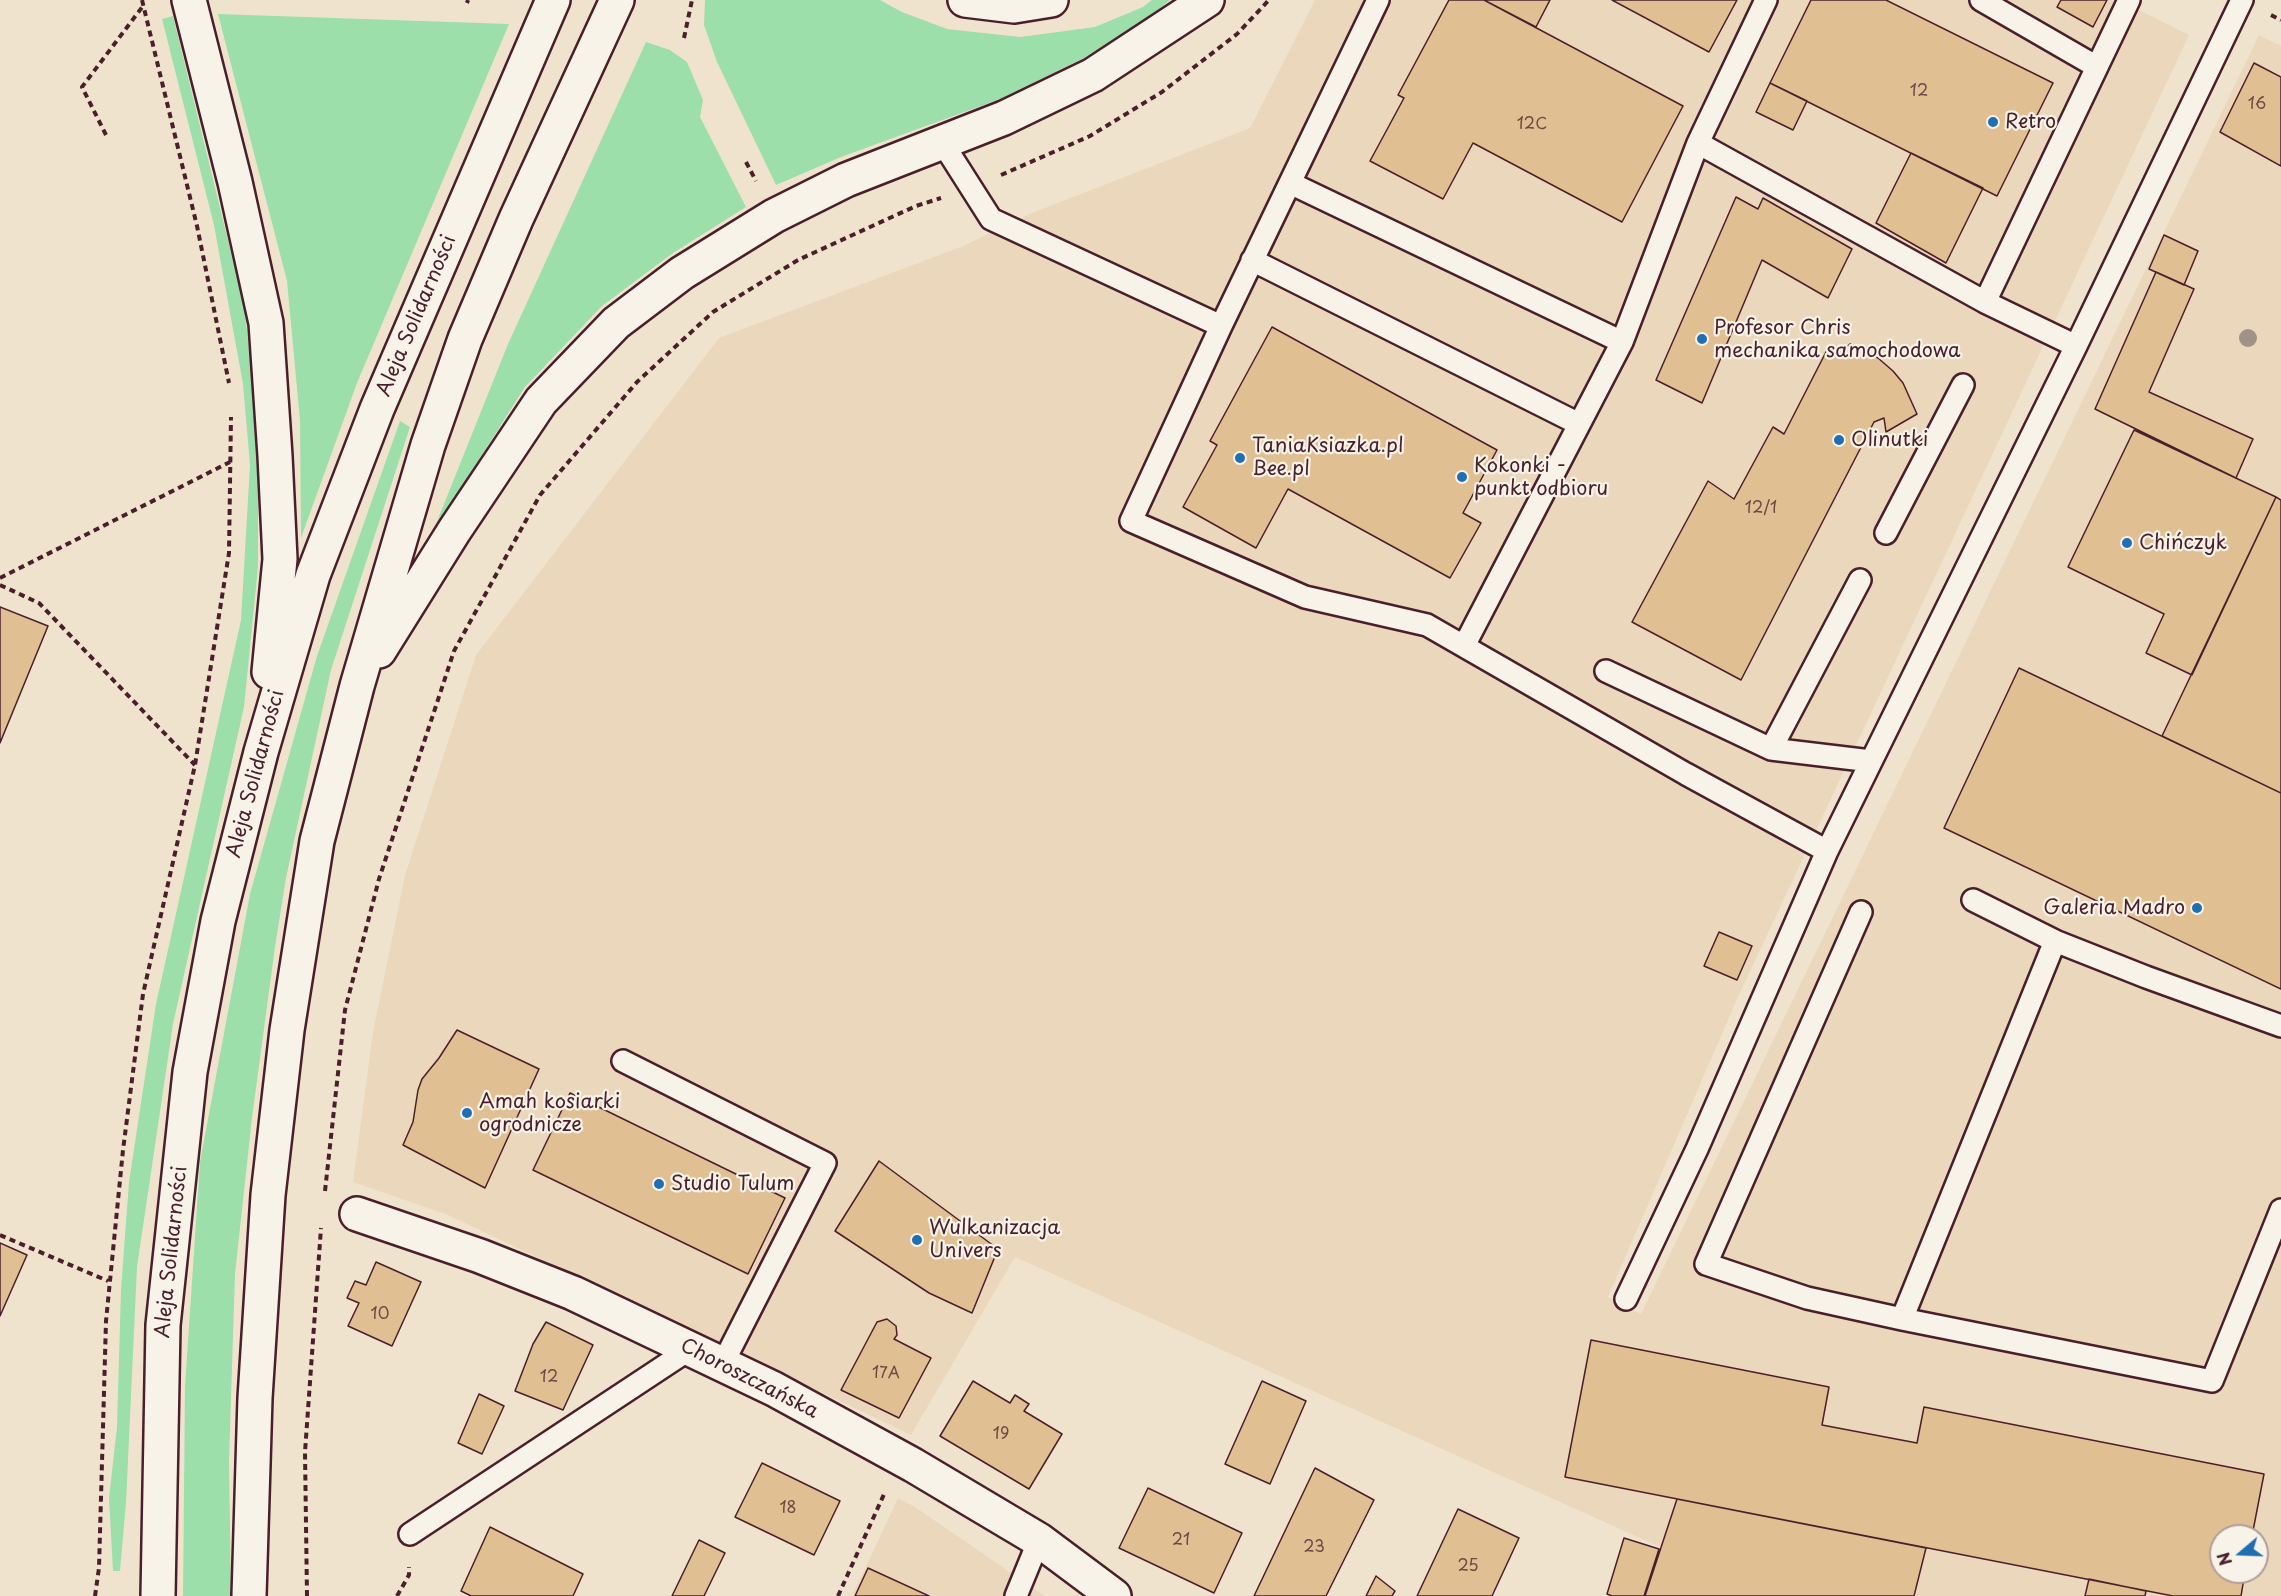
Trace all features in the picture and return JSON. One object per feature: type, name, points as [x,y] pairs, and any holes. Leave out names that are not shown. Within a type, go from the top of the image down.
[{"type":"main road","points":[[189,0],[235,182],[266,323],[280,559],[261,752]]},
{"type":"main road","name":"Aleja Solidarności","points":[[158,1596],[163,1325],[190,1072],[218,921],[261,752],[313,575],[377,409],[553,0]]},
{"type":"main road","points":[[249,1596],[255,1398],[268,1207],[287,1030],[317,841],[357,686],[428,445],[474,318],[516,219],[617,0]]},
{"type":"main road","points":[[965,0],[1014,6],[1051,0]]},
{"type":"main road","points":[[357,686],[454,531],[541,401],[616,323],[682,273],[774,216],[846,180],[1004,118],[1094,75],[1207,0]]},
{"type":"main road","name":"Choroszczańska","points":[[357,1214],[480,1256],[573,1293],[774,1389],[900,1458],[1039,1540],[1114,1596]]},
{"type":"lane","points":[[1378,0],[1252,260],[1131,521],[1305,597],[1427,625],[1686,774],[1827,851]]},
{"type":"lane","points":[[1464,646],[1622,342],[1698,143],[1766,0]]},
{"type":"lane","points":[[1981,0],[2097,67]]},
{"type":"lane","points":[[1985,302],[2129,0]]},
{"type":"lane","points":[[1626,1299],[1697,1149],[1827,851],[2076,346],[2242,0]]},
{"type":"lane","points":[[942,142],[991,219],[1221,326]]},
{"type":"lane","points":[[1698,143],[1985,302],[2076,346]]},
{"type":"lane","points":[[1290,183],[1622,342]]},
{"type":"lane","points":[[1252,260],[1579,424]]},
{"type":"lane","points":[[1886,533],[1963,385]]},
{"type":"lane","points":[[1771,749],[1860,580]]},
{"type":"lane","points":[[1606,671],[1771,749],[1871,761]]},
{"type":"lane","points":[[1973,900],[2055,941],[2281,1026]]},
{"type":"lane","points":[[1861,912],[1706,1264],[1807,1298],[2212,1381],[2281,1210]]},
{"type":"lane","points":[[1902,1319],[2055,941]]},
{"type":"lane","points":[[623,1061],[825,1163],[722,1365]]},
{"type":"lane","points":[[410,1534],[690,1349]]},
{"type":"lane","points":[[1016,1596],[1039,1540]]},
{"type":"path","points":[[684,38],[692,0]]},
{"type":"path","points":[[325,1192],[345,1010],[379,879],[454,651],[540,495],[637,382],[713,312],[798,260],[916,206],[971,188],[1090,136],[1162,92],[1237,34],[1269,0]]},
{"type":"path","points":[[106,135],[82,87],[143,2]]},
{"type":"path","points":[[143,2],[197,226],[231,394]]},
{"type":"path","points":[[747,162],[756,181]]},
{"type":"path","points":[[95,1596],[99,1568],[108,1281],[143,994],[195,765],[229,553],[231,406]]},
{"type":"path","points":[[0,578],[230,462]]},
{"type":"path","points":[[0,585],[39,603],[195,765]]},
{"type":"path","points":[[308,1596],[305,1452],[321,1224]]},
{"type":"path","points":[[0,1234],[108,1281]]},
{"type":"path","points":[[838,1596],[900,1458]]},
{"type":"shaded area","points":[[1315,0],[2119,0],[2189,35],[1738,997],[1608,1297],[1641,1314],[2259,35],[2281,46],[2281,1596],[1645,1596],[1660,1547],[1015,1257],[911,1435],[448,1215],[353,1182],[373,1032],[405,875],[476,655],[719,338],[963,246],[1032,213],[1250,128]]},
{"type":"shaded area","points":[[898,1498],[915,1507],[1045,1596],[852,1596]]},
{"type":"green space","points":[[705,0],[880,0],[902,12],[947,29],[1020,37],[1095,27],[1143,7],[1152,0],[1170,0],[1147,19],[1084,58],[1000,99],[841,157],[776,185],[717,62],[704,25]]},
{"type":"green space","points":[[218,14],[509,24],[357,383],[301,538],[300,420],[287,281]]},
{"type":"green space","points":[[173,16],[245,310],[258,441],[258,567],[244,707],[173,1024],[137,1267],[126,1503],[120,1571],[113,1571],[109,1498],[117,1427],[121,1289],[129,1182],[156,1004],[241,620],[250,465],[243,384],[214,225],[162,19]]},
{"type":"green space","points":[[646,42],[670,50],[687,62],[703,100],[700,117],[746,207],[673,253],[602,306],[525,387],[432,534],[508,344]]},
{"type":"green space","points":[[400,421],[410,427],[331,670],[286,878],[275,947],[252,1118],[235,1274],[229,1461],[231,1596],[183,1596],[185,1386],[200,1162],[250,894],[317,656]]},
{"type":"building","points":[[1449,0],[1484,0],[1683,106],[1622,222],[1473,143],[1443,199],[1370,161],[1404,98],[1398,95]]},
{"type":"building","points":[[1484,0],[1550,0],[1536,27]]},
{"type":"building","points":[[1612,0],[1737,0],[1709,52]]},
{"type":"building","points":[[1811,0],[1886,0],[2053,83],[1997,196],[1770,83]]},
{"type":"building","points":[[2061,0],[2107,0],[2093,27],[2057,7]]},
{"type":"building","points":[[2254,63],[2281,77],[2281,166],[2220,132]]},
{"type":"building","points":[[1770,83],[1807,101],[1793,130],[1756,112]]},
{"type":"building","points":[[1911,153],[1983,188],[1946,263],[1876,223]]},
{"type":"building","name":"Profesor Chris mechanika samochodowa","points":[[1736,197],[1758,209],[1763,198],[1852,249],[1828,298],[1762,260],[1702,403],[1656,380]]},
{"type":"building","points":[[2164,235],[2198,251],[2184,285],[2149,269]]},
{"type":"building","points":[[2156,272],[2194,289],[2149,392],[2253,439],[2236,478],[2095,409]]},
{"type":"building","points":[[1272,327],[1497,450],[1463,513],[1481,523],[1450,578],[1288,489],[1256,548],[1183,507],[1217,445],[1210,441]]},
{"type":"building","points":[[1850,344],[1878,358],[1893,371],[1903,383],[1917,414],[1886,432],[1884,418],[1874,422],[1741,680],[1632,622],[1708,481],[1734,499],[1773,427],[1784,434],[1828,348],[1839,354]]},
{"type":"building","points":[[2134,430],[2276,497],[2192,675],[2146,653],[2164,614],[2068,567]]},
{"type":"building","points":[[2276,497],[2281,500],[2281,793],[2162,736]]},
{"type":"building","points":[[0,607],[48,626],[0,743]]},
{"type":"building","name":"Galeria Madro","points":[[2019,668],[2281,793],[2281,989],[1944,828]]},
{"type":"building","points":[[1719,932],[1752,946],[1737,980],[1704,966]]},
{"type":"building","name":"Amah kosiarki ogrodnicze","points":[[457,1030],[539,1069],[485,1188],[403,1145],[413,1122],[422,1079]]},
{"type":"building","name":"Studio Tulum","points":[[570,1093],[785,1198],[748,1274],[533,1170]]},
{"type":"building","name":"Wulkanizacja Univers","points":[[879,1161],[998,1249],[972,1313],[929,1293],[835,1231]]},
{"type":"building","points":[[0,1243],[27,1255],[0,1316]]},
{"type":"building","points":[[376,1262],[421,1282],[392,1346],[348,1326],[359,1303],[347,1298],[355,1281],[366,1285]]},
{"type":"building","points":[[887,1319],[896,1326],[897,1335],[894,1339],[931,1358],[899,1418],[841,1390],[877,1322]]},
{"type":"building","points":[[546,1322],[593,1345],[563,1410],[515,1391],[533,1344]]},
{"type":"building","points":[[1591,1340],[1829,1387],[1822,1425],[1917,1443],[1924,1407],[2264,1474],[2254,1524],[2209,1524],[2209,1584],[2243,1584],[2241,1596],[2173,1596],[1565,1477]]},
{"type":"building","points":[[973,1381],[1010,1403],[1015,1395],[1029,1404],[1024,1411],[1062,1434],[1029,1489],[940,1436]]},
{"type":"building","points":[[1262,1381],[1306,1401],[1270,1484],[1225,1464]]},
{"type":"building","points":[[479,1394],[504,1406],[482,1454],[458,1443]]},
{"type":"building","points":[[762,1463],[840,1501],[814,1555],[735,1517]]},
{"type":"building","points":[[1315,1468],[1374,1500],[1326,1596],[1254,1596]]},
{"type":"building","points":[[1148,1488],[1242,1533],[1214,1593],[1119,1548]]},
{"type":"building","points":[[1677,1499],[1926,1548],[1914,1596],[1645,1596]]},
{"type":"building","points":[[1458,1509],[1519,1538],[1492,1596],[1417,1596]]},
{"type":"building","points":[[490,1527],[583,1574],[573,1596],[471,1596],[461,1591]]},
{"type":"building","points":[[1624,1538],[1659,1549],[1644,1596],[1607,1594]]},
{"type":"building","points":[[699,1540],[725,1553],[704,1596],[672,1596]]},
{"type":"building","points":[[868,1568],[929,1596],[855,1596]]},
{"type":"building","points":[[1376,1576],[1395,1591],[1392,1596],[1366,1596]]},
{"type":"building","points":[[2089,1579],[2146,1591],[2145,1596],[2085,1596]]},
{"type":"place","name":"Retro","points":[[1993,122]]},
{"type":"place","name":"Profesor Chris mechanika samochodowa","points":[[1702,339]]},
{"type":"place","name":"Olinutki","points":[[1839,440]]},
{"type":"place","name":"TaniaKsiazka.pl Bee.pl","points":[[1240,458]]},
{"type":"place","name":"Kokonki - punkt odbioru","points":[[1462,477]]},
{"type":"place","name":"Chińczyk","points":[[2127,543]]},
{"type":"place","name":"Galeria Madro","points":[[2197,908]]},
{"type":"place","name":"Amah kosiarki ogrodnicze","points":[[467,1113]]},
{"type":"place","name":"Studio Tulum","points":[[659,1184]]},
{"type":"place","name":"Wulkanizacja Univers","points":[[917,1240]]}]
